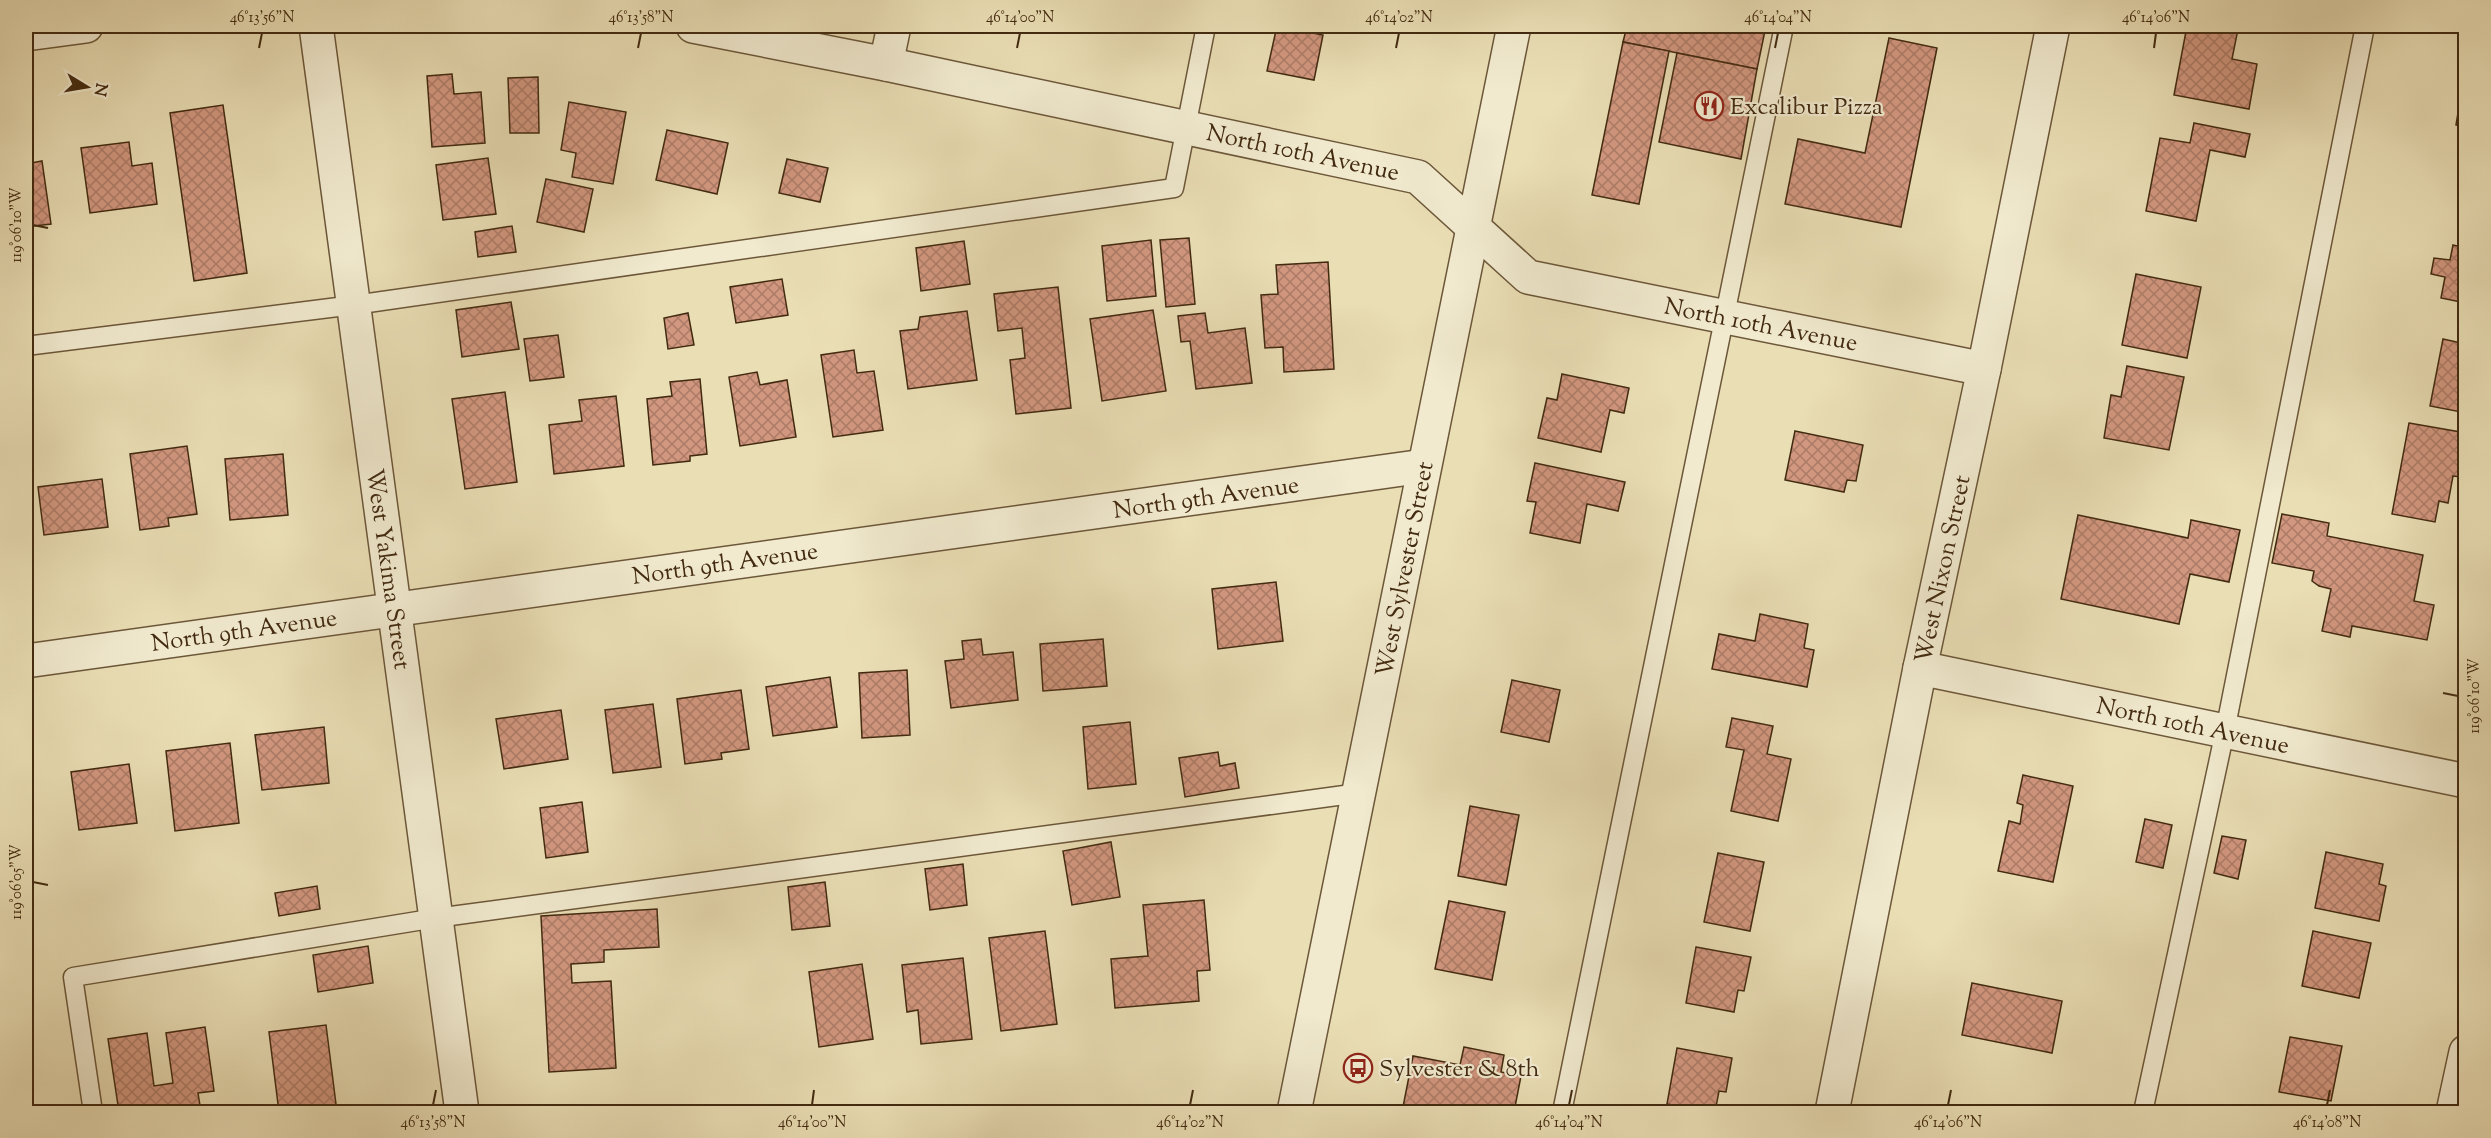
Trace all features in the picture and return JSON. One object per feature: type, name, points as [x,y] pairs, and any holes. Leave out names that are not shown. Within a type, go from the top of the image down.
[{"type":"street","points":[[26,34],[86,26]]},
{"type":"street","name":"West Yakima Street","points":[[316,26],[462,1113]]},
{"type":"street","name":"North 10th Avenue","points":[[693,26],[886,64],[1418,177],[1528,277],[1984,369]]},
{"type":"street","points":[[886,64],[894,26]]},
{"type":"street","name":"West Sylvester Street","points":[[1294,1113],[1514,26]]},
{"type":"street","name":"West Nixon Street","points":[[1832,1113],[1920,668],[2054,26]]},
{"type":"street","name":"North 9th Avenue","points":[[26,661],[1424,466]]},
{"type":"street","name":"North 10th Avenue","points":[[1920,668],[2466,781]]},
{"type":"street","points":[[2453,1113],[2466,1052]]},
{"type":"lane","points":[[26,346],[354,305],[1174,188],[1206,26]]},
{"type":"lane","points":[[1562,1113],[1784,26]]},
{"type":"lane","points":[[2143,1113],[2224,731],[2365,26]]},
{"type":"lane","points":[[93,1113],[73,977],[436,918],[1359,793]]},
{"type":"building","points":[[1277,26],[1323,35],[1314,80],[1267,71]]},
{"type":"building","points":[[1627,26],[1766,26],[1757,69],[1623,42]]},
{"type":"building","points":[[2187,26],[2219,26],[2238,29],[2232,59],[2257,64],[2249,109],[2174,95]]},
{"type":"building","points":[[1889,38],[1937,48],[1901,227],[1785,204],[1798,139],[1865,153]]},
{"type":"building","points":[[1623,42],[1669,51],[1639,204],[1592,195]]},
{"type":"building","name":"Excalibur Pizza","points":[[1677,53],[1757,69],[1741,159],[1659,142]]},
{"type":"building","points":[[452,74],[454,94],[481,92],[485,143],[432,147],[427,76]]},
{"type":"building","points":[[538,77],[539,133],[510,133],[508,78]]},
{"type":"building","points":[[2460,101],[2466,102],[2466,127],[2456,125]]},
{"type":"building","points":[[569,102],[626,112],[613,184],[572,177],[576,153],[561,150]]},
{"type":"building","points":[[223,105],[247,273],[194,281],[170,113]]},
{"type":"building","points":[[2194,123],[2250,134],[2245,157],[2210,150],[2196,221],[2146,211],[2160,138],[2190,143]]},
{"type":"building","points":[[667,130],[728,143],[717,194],[656,180]]},
{"type":"building","points":[[129,142],[132,166],[152,163],[157,204],[90,213],[81,148]]},
{"type":"building","points":[[488,158],[496,214],[443,220],[436,165]]},
{"type":"building","points":[[787,159],[828,168],[820,202],[779,193]]},
{"type":"building","points":[[42,161],[51,224],[26,227],[26,164]]},
{"type":"building","points":[[546,179],[593,189],[584,232],[537,222]]},
{"type":"building","points":[[512,226],[516,252],[478,257],[475,232]]},
{"type":"building","points":[[1189,238],[1195,304],[1166,307],[1160,240]]},
{"type":"building","points":[[1151,240],[1156,296],[1107,301],[1102,246]]},
{"type":"building","points":[[964,241],[970,284],[921,291],[916,248]]},
{"type":"building","points":[[2453,245],[2466,248],[2466,303],[2441,298],[2445,277],[2431,274],[2434,258],[2450,260]]},
{"type":"building","points":[[1328,262],[1334,369],[1284,372],[1283,347],[1265,348],[1261,295],[1278,294],[1276,265]]},
{"type":"building","points":[[2136,274],[2201,287],[2187,358],[2122,345]]},
{"type":"building","points":[[782,279],[788,315],[736,323],[730,287]]},
{"type":"building","points":[[1058,287],[1071,408],[1016,414],[1010,360],[1025,358],[1022,328],[998,331],[994,294]]},
{"type":"building","points":[[511,302],[519,349],[462,357],[456,310]]},
{"type":"building","points":[[1153,310],[1166,391],[1102,401],[1090,319]]},
{"type":"building","points":[[967,311],[977,380],[908,389],[900,331],[918,329],[920,317]]},
{"type":"building","points":[[688,313],[694,345],[668,349],[664,318]]},
{"type":"building","points":[[1205,313],[1208,333],[1245,328],[1252,383],[1196,389],[1190,341],[1181,342],[1178,316]]},
{"type":"building","points":[[558,335],[564,377],[530,381],[524,339]]},
{"type":"building","points":[[2443,339],[2466,344],[2466,398],[2461,412],[2430,406]]},
{"type":"building","points":[[854,350],[857,373],[874,371],[883,430],[833,437],[821,355]]},
{"type":"building","points":[[2127,366],[2184,377],[2169,450],[2104,438],[2111,395],[2121,397]]},
{"type":"building","points":[[757,372],[760,385],[787,380],[796,437],[740,446],[729,377]]},
{"type":"building","points":[[1562,374],[1629,388],[1624,413],[1610,410],[1601,452],[1538,438],[1547,398],[1557,400]]},
{"type":"building","points":[[700,379],[707,454],[690,456],[690,461],[653,465],[647,399],[672,396],[670,382]]},
{"type":"building","points":[[505,392],[517,482],[465,489],[452,399]]},
{"type":"building","points":[[616,396],[624,466],[554,474],[549,425],[582,421],[579,400]]},
{"type":"building","points":[[2409,423],[2466,433],[2466,456],[2461,477],[2453,476],[2448,503],[2439,501],[2435,522],[2392,514]]},
{"type":"building","points":[[1795,431],[1863,445],[1856,481],[1847,480],[1844,492],[1785,480]]},
{"type":"building","points":[[187,446],[197,514],[168,518],[169,526],[140,530],[130,454]]},
{"type":"building","points":[[283,454],[288,515],[230,520],[225,459]]},
{"type":"building","points":[[1535,463],[1625,482],[1618,511],[1587,504],[1580,543],[1530,533],[1536,502],[1527,501]]},
{"type":"building","points":[[102,479],[108,527],[44,535],[38,487]]},
{"type":"building","points":[[2282,514],[2329,523],[2327,536],[2423,555],[2414,601],[2434,605],[2427,640],[2352,626],[2350,637],[2322,631],[2331,589],[2319,586],[2312,581],[2314,571],[2272,563]]},
{"type":"building","points":[[2078,515],[2188,538],[2191,520],[2240,530],[2229,582],[2190,574],[2179,624],[2061,599]]},
{"type":"building","points":[[1276,582],[1283,641],[1218,649],[1212,589]]},
{"type":"building","points":[[1760,614],[1808,624],[1804,648],[1814,650],[1807,687],[1712,669],[1719,634],[1755,641]]},
{"type":"building","points":[[981,639],[983,655],[1013,652],[1018,700],[951,708],[945,661],[964,659],[962,641]]},
{"type":"building","points":[[1103,639],[1107,686],[1043,691],[1040,644]]},
{"type":"building","points":[[907,670],[910,735],[862,738],[859,673]]},
{"type":"building","points":[[830,677],[837,727],[773,736],[766,687]]},
{"type":"building","points":[[1512,680],[1560,690],[1549,742],[1501,732]]},
{"type":"building","points":[[741,690],[749,749],[721,753],[722,759],[685,764],[677,699]]},
{"type":"building","points":[[653,704],[661,767],[613,773],[605,710]]},
{"type":"building","points":[[561,710],[568,759],[504,769],[496,719]]},
{"type":"building","points":[[1732,718],[1773,726],[1767,754],[1791,759],[1778,821],[1731,811],[1744,750],[1726,747]]},
{"type":"building","points":[[1130,722],[1136,784],[1088,789],[1083,727]]},
{"type":"building","points":[[324,727],[329,783],[262,790],[255,735]]},
{"type":"building","points":[[230,743],[239,823],[175,831],[166,751]]},
{"type":"building","points":[[1218,752],[1220,766],[1235,763],[1239,788],[1185,797],[1179,758]]},
{"type":"building","points":[[129,764],[137,823],[79,830],[71,772]]},
{"type":"building","points":[[2023,775],[2073,786],[2053,882],[1998,871],[2009,821],[2020,824],[2023,805],[2017,803]]},
{"type":"building","points":[[582,802],[588,852],[546,858],[540,808]]},
{"type":"building","points":[[1470,806],[1519,815],[1506,885],[1458,876]]},
{"type":"building","points":[[2145,819],[2172,825],[2163,868],[2136,862]]},
{"type":"building","points":[[2222,836],[2246,840],[2238,879],[2214,873]]},
{"type":"building","points":[[1111,842],[1120,897],[1072,905],[1063,851]]},
{"type":"building","points":[[2326,852],[2383,864],[2379,884],[2386,886],[2379,921],[2315,908]]},
{"type":"building","points":[[1718,853],[1764,862],[1750,931],[1704,922]]},
{"type":"building","points":[[963,864],[967,905],[930,910],[925,869]]},
{"type":"building","points":[[825,882],[830,926],[792,930],[788,887]]},
{"type":"building","points":[[317,886],[320,909],[279,916],[275,893]]},
{"type":"building","points":[[1204,900],[1210,970],[1197,971],[1199,1001],[1115,1008],[1111,959],[1148,956],[1143,905]]},
{"type":"building","points":[[1449,901],[1505,912],[1492,980],[1435,969]]},
{"type":"building","points":[[657,909],[659,947],[604,950],[604,962],[571,964],[572,983],[611,981],[616,1068],[549,1072],[541,916]]},
{"type":"building","points":[[1045,931],[1057,1024],[1001,1031],[989,938]]},
{"type":"building","points":[[2313,931],[2371,943],[2359,998],[2302,986]]},
{"type":"building","points":[[368,946],[373,983],[318,992],[313,955]]},
{"type":"building","points":[[1696,947],[1751,957],[1744,991],[1738,990],[1734,1012],[1686,1003]]},
{"type":"building","points":[[963,958],[972,1039],[921,1044],[918,1010],[907,1012],[902,965]]},
{"type":"building","points":[[862,964],[873,1039],[819,1047],[809,972]]},
{"type":"building","points":[[1972,983],[2062,1001],[2052,1053],[1962,1035]]},
{"type":"building","points":[[326,1025],[337,1112],[279,1112],[269,1032]]},
{"type":"building","points":[[205,1027],[214,1091],[198,1093],[201,1112],[119,1112],[108,1039],[147,1033],[154,1086],[173,1083],[166,1033]]},
{"type":"building","points":[[2290,1037],[2342,1046],[2331,1101],[2279,1092]]},
{"type":"building","points":[[1464,1047],[1504,1055],[1501,1072],[1521,1076],[1514,1112],[1402,1112],[1413,1056],[1460,1065]]},
{"type":"building","points":[[1677,1048],[1732,1058],[1726,1092],[1719,1091],[1715,1112],[1667,1104]]},
{"type":"place","name":"Excalibur Pizza","points":[[1709,106]]},
{"type":"place","name":"Sylvester & 8th","points":[[1358,1068]]}]
